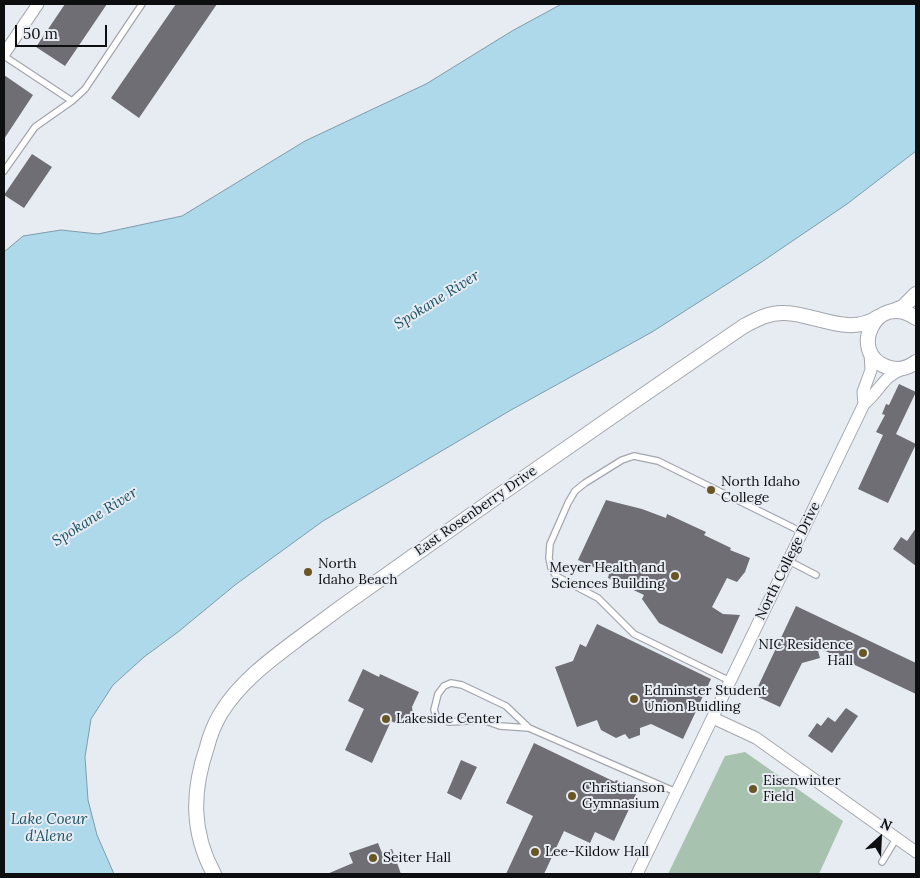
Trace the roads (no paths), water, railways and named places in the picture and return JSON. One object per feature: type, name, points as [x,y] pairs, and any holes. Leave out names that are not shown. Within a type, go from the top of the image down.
[{"type":"street","points":[[4,55],[38,4]]},
{"type":"street","points":[[893,311],[903,307],[916,294]]},
{"type":"street","points":[[893,311],[909,313],[916,318]]},
{"type":"street","name":"East Rosenberry Drive","points":[[214,874],[207,863],[199,836],[195,810],[196,791],[203,757],[221,714],[243,685],[270,660],[326,617],[454,526],[744,326],[771,314],[784,313],[838,325],[860,326],[893,311]]},
{"type":"street","points":[[878,317],[873,323],[867,338],[870,354],[881,365],[888,368],[912,365]]},
{"type":"street","name":"North College Drive","points":[[864,404],[863,392],[871,370],[870,354]]},
{"type":"street","name":"North College Drive","points":[[637,874],[864,404],[874,396],[887,377],[912,365]]},
{"type":"street","points":[[713,718],[756,738],[916,852]]},
{"type":"lane","points":[[4,171],[35,127],[72,101],[85,89],[142,4]]},
{"type":"lane","points":[[4,55],[72,101]]},
{"type":"lane","points":[[730,681],[634,634],[598,598],[556,576],[548,558],[550,544],[568,503],[575,491],[585,483],[622,460],[634,456],[646,457],[658,461],[802,532]]},
{"type":"lane","points":[[789,561],[816,575]]},
{"type":"lane","points":[[529,728],[506,706],[462,685],[451,682],[444,686],[438,694],[434,710],[437,718],[441,720],[450,722],[483,720],[500,726],[529,728],[676,792]]},
{"type":"lane","points":[[882,862],[896,839]]},
{"type":"water","points":[[562,4],[916,4],[916,151],[847,204],[760,263],[652,332],[511,410],[323,521],[235,585],[144,657],[113,685],[91,719],[85,757],[88,800],[97,835],[114,874],[4,874],[4,252],[23,236],[61,230],[98,234],[182,216],[305,141],[426,84],[512,31]]},
{"type":"place","name":"North Idaho College","points":[[711,490]]},
{"type":"place","name":"North Idaho Beach","points":[[308,572]]},
{"type":"place","name":"Meyer Health and Sciences Building","points":[[675,576]]},
{"type":"place","name":"NIC Residence Hall","points":[[863,653]]},
{"type":"place","name":"Edminster Student Union Buidling","points":[[634,699]]},
{"type":"place","name":"Lakeside Center","points":[[386,719]]},
{"type":"place","name":"Eisenwinter Field","points":[[753,789]]},
{"type":"place","name":"Christianson Gymnasium","points":[[572,796]]},
{"type":"place","name":"Lee-Kildow Hall","points":[[535,852]]},
{"type":"place","name":"Seiter Hall","points":[[373,858]]},
{"type":"water label","name":"Spokane River","points":[[437,300]]},
{"type":"water label","name":"Spokane River","points":[[95,517]]},
{"type":"water label","name":"Lake Coeur d'Alene","points":[[49,828]]}]
